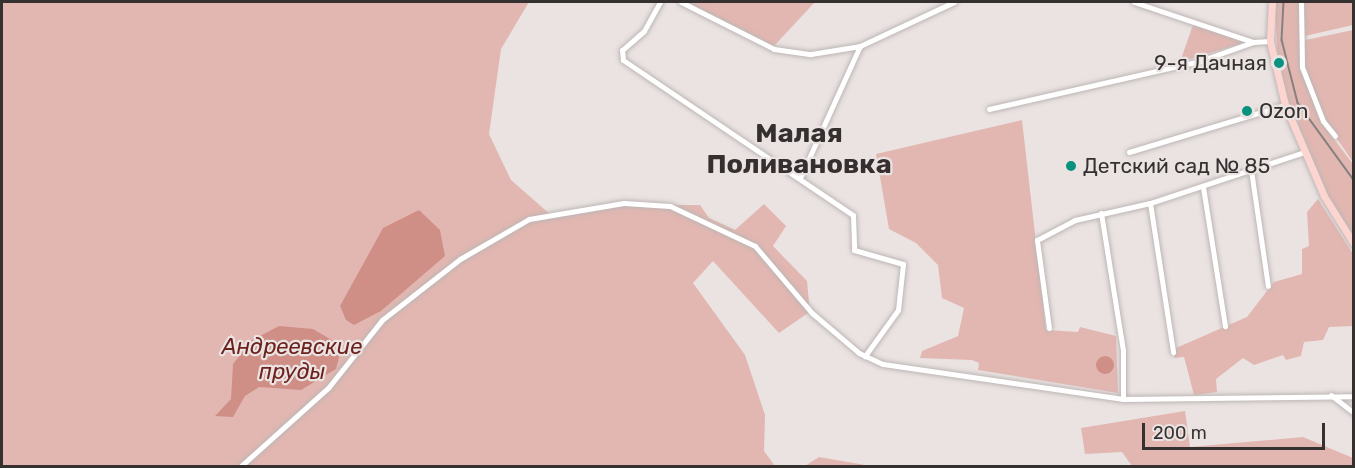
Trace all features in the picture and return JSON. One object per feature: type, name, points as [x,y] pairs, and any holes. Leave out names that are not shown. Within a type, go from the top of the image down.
[{"type":"main road","points":[[1272,2],[1270,41],[1285,105],[1304,152],[1353,244]]},
{"type":"street","points":[[660,2],[644,31],[622,50],[623,60],[853,215],[854,250],[903,264],[898,310],[865,356]]},
{"type":"street","points":[[681,2],[774,49],[811,54],[860,46],[954,2]]},
{"type":"street","points":[[1134,2],[1253,42]]},
{"type":"street","points":[[1301,2],[1302,67],[1323,121],[1335,136]]},
{"type":"street","points":[[989,109],[1200,61],[1253,42],[1270,41]]},
{"type":"street","points":[[800,178],[860,46]]},
{"type":"street","points":[[1129,152],[1285,105]]},
{"type":"street","points":[[1049,328],[1037,240],[1101,213],[1150,203],[1304,152]]},
{"type":"street","points":[[1251,170],[1268,285]]},
{"type":"street","points":[[1203,187],[1225,326]]},
{"type":"street","points":[[242,466],[328,388],[362,341],[415,292],[460,259],[529,219],[571,208],[658,202],[755,246],[812,313],[865,356],[883,364],[1006,379],[1123,399],[1331,394],[1353,396]]},
{"type":"street","points":[[1150,203],[1173,352]]},
{"type":"street","points":[[1101,213],[1123,351],[1123,399]]},
{"type":"street","points":[[1331,394],[1353,413]]},
{"type":"shaded area","points":[[2,2],[529,2],[501,49],[489,134],[511,180],[551,215],[622,205],[700,205],[709,218],[735,230],[764,204],[786,226],[773,246],[807,281],[809,303],[808,313],[779,333],[713,261],[693,283],[745,355],[765,415],[764,451],[775,466],[2,466]]},
{"type":"shaded area","points":[[686,2],[815,2],[774,46]]},
{"type":"shaded area","points":[[1275,2],[1299,2],[1301,68],[1324,126],[1353,164],[1353,238],[1327,195],[1278,75]]},
{"type":"shaded area","points":[[1303,2],[1353,2],[1353,25],[1305,36]]},
{"type":"shaded area","points":[[1193,25],[1228,36],[1243,43],[1180,62]]},
{"type":"shaded area","points":[[1353,30],[1353,162],[1324,120],[1304,66],[1301,41]]},
{"type":"shaded area","points":[[1022,120],[1046,330],[1078,332],[1080,327],[1116,336],[1118,393],[978,370],[979,363],[972,360],[920,358],[922,351],[958,336],[964,308],[942,298],[938,265],[916,243],[889,229],[876,154]]},
{"type":"shaded area","points":[[1318,199],[1353,254],[1353,326],[1329,327],[1323,340],[1304,342],[1301,356],[1286,360],[1283,355],[1254,365],[1243,358],[1216,379],[1217,392],[1194,395],[1184,357],[1174,358],[1176,348],[1247,317],[1274,282],[1302,274],[1302,249],[1309,246],[1307,212]]},
{"type":"shaded area","points":[[1185,411],[1190,447],[1303,437],[1353,458],[1353,466],[1132,466],[1122,452],[1085,454],[1081,428]]},
{"type":"shaded area","points":[[819,457],[871,466],[805,466]]},
{"type":"water","name":"Андреевские пруды","points":[[419,210],[440,230],[445,256],[381,311],[354,325],[346,320],[340,306],[383,228]]},
{"type":"water","name":"Андреевские пруды","points":[[279,326],[313,329],[342,346],[336,369],[301,390],[259,387],[245,396],[233,417],[215,416],[231,399],[233,364],[252,340]]},
{"type":"water","points":[[1105,356],[1111,359],[1114,365],[1111,371],[1105,374],[1099,371],[1096,365],[1099,359]]},
{"type":"tram line","points":[[1284,2],[1282,40],[1298,103],[1354,180]]},
{"type":"place","name":"9-я Дачная","points":[[1279,63]]},
{"type":"place","name":"Ozon","points":[[1247,111]]},
{"type":"place","name":"Детский сад № 85","points":[[1071,166]]},
{"type":"district","name":"Малая Поливановка","points":[[799,148]]}]
